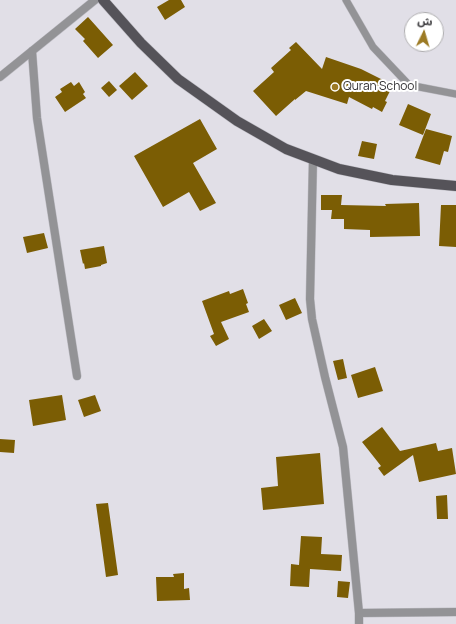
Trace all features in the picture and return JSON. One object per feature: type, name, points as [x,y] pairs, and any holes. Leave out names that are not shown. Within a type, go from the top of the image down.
[{"type":"main road","points":[[103,0],[141,43],[178,79],[237,121],[286,149],[339,169],[392,180],[456,186]]},
{"type":"street","points":[[0,77],[95,0]]},
{"type":"street","points":[[32,51],[37,118],[77,376]]},
{"type":"street","points":[[313,160],[310,299],[312,319],[343,447],[360,613],[358,624]]},
{"type":"street","points":[[360,613],[456,612]]},
{"type":"lane","points":[[346,0],[373,47],[409,85],[456,94]]},
{"type":"building","points":[[169,0],[181,0],[185,7],[165,20],[157,7]]},
{"type":"building","points":[[88,17],[113,45],[98,58],[83,41],[85,39],[75,29]]},
{"type":"building","points":[[296,42],[322,69],[326,57],[361,69],[393,85],[385,101],[387,102],[382,112],[373,107],[372,109],[349,97],[347,104],[306,91],[276,116],[253,91],[274,72],[271,68],[291,50],[289,48]]},
{"type":"building","points":[[135,72],[148,86],[132,100],[119,86]]},
{"type":"building","points":[[109,81],[117,90],[109,97],[101,88]]},
{"type":"building","points":[[71,82],[74,86],[79,82],[85,92],[83,94],[86,98],[65,112],[55,97],[62,92],[60,89]]},
{"type":"building","points":[[408,104],[431,114],[423,135],[399,125]]},
{"type":"building","points":[[200,119],[217,149],[193,163],[216,203],[200,211],[189,192],[163,207],[134,156]]},
{"type":"building","points":[[426,129],[452,136],[448,152],[444,151],[440,165],[415,158]]},
{"type":"building","points":[[362,141],[377,144],[374,159],[358,156]]},
{"type":"building","points":[[321,195],[342,195],[341,205],[386,206],[385,204],[419,203],[420,236],[370,237],[370,230],[344,229],[344,219],[331,219],[332,210],[321,210]]},
{"type":"building","points":[[441,205],[456,205],[456,247],[439,246]]},
{"type":"building","points":[[44,233],[48,248],[27,253],[23,237]]},
{"type":"building","points":[[104,246],[107,263],[101,266],[85,269],[80,250]]},
{"type":"building","points":[[243,289],[248,303],[246,304],[249,312],[221,322],[229,339],[216,346],[210,336],[214,334],[202,301],[229,291],[230,294]]},
{"type":"building","points":[[295,298],[302,313],[286,320],[279,305]]},
{"type":"building","points":[[264,319],[272,331],[259,339],[252,326]]},
{"type":"building","points":[[343,359],[347,378],[338,380],[333,361]]},
{"type":"building","points":[[375,367],[383,391],[358,398],[351,375]]},
{"type":"building","points":[[62,395],[66,420],[33,426],[29,400]]},
{"type":"building","points":[[95,395],[101,411],[84,417],[78,400]]},
{"type":"building","points":[[382,427],[400,451],[436,443],[438,451],[452,448],[456,474],[419,482],[413,455],[384,476],[378,468],[381,466],[362,442]]},
{"type":"building","points":[[0,439],[15,440],[14,453],[0,452]]},
{"type":"building","points":[[320,453],[324,504],[263,510],[261,488],[278,486],[276,457]]},
{"type":"building","points":[[447,495],[448,519],[437,519],[436,496]]},
{"type":"building","points":[[108,503],[118,575],[106,577],[96,504]]},
{"type":"building","points":[[301,536],[322,537],[321,554],[342,555],[341,571],[310,569],[309,587],[290,586],[291,564],[299,565]]},
{"type":"building","points":[[184,573],[184,589],[189,588],[190,600],[157,601],[156,577],[174,577],[173,574]]},
{"type":"building","points":[[338,581],[350,582],[348,598],[337,597]]},
{"type":"place","name":"Quran School","points":[[335,87]]}]
